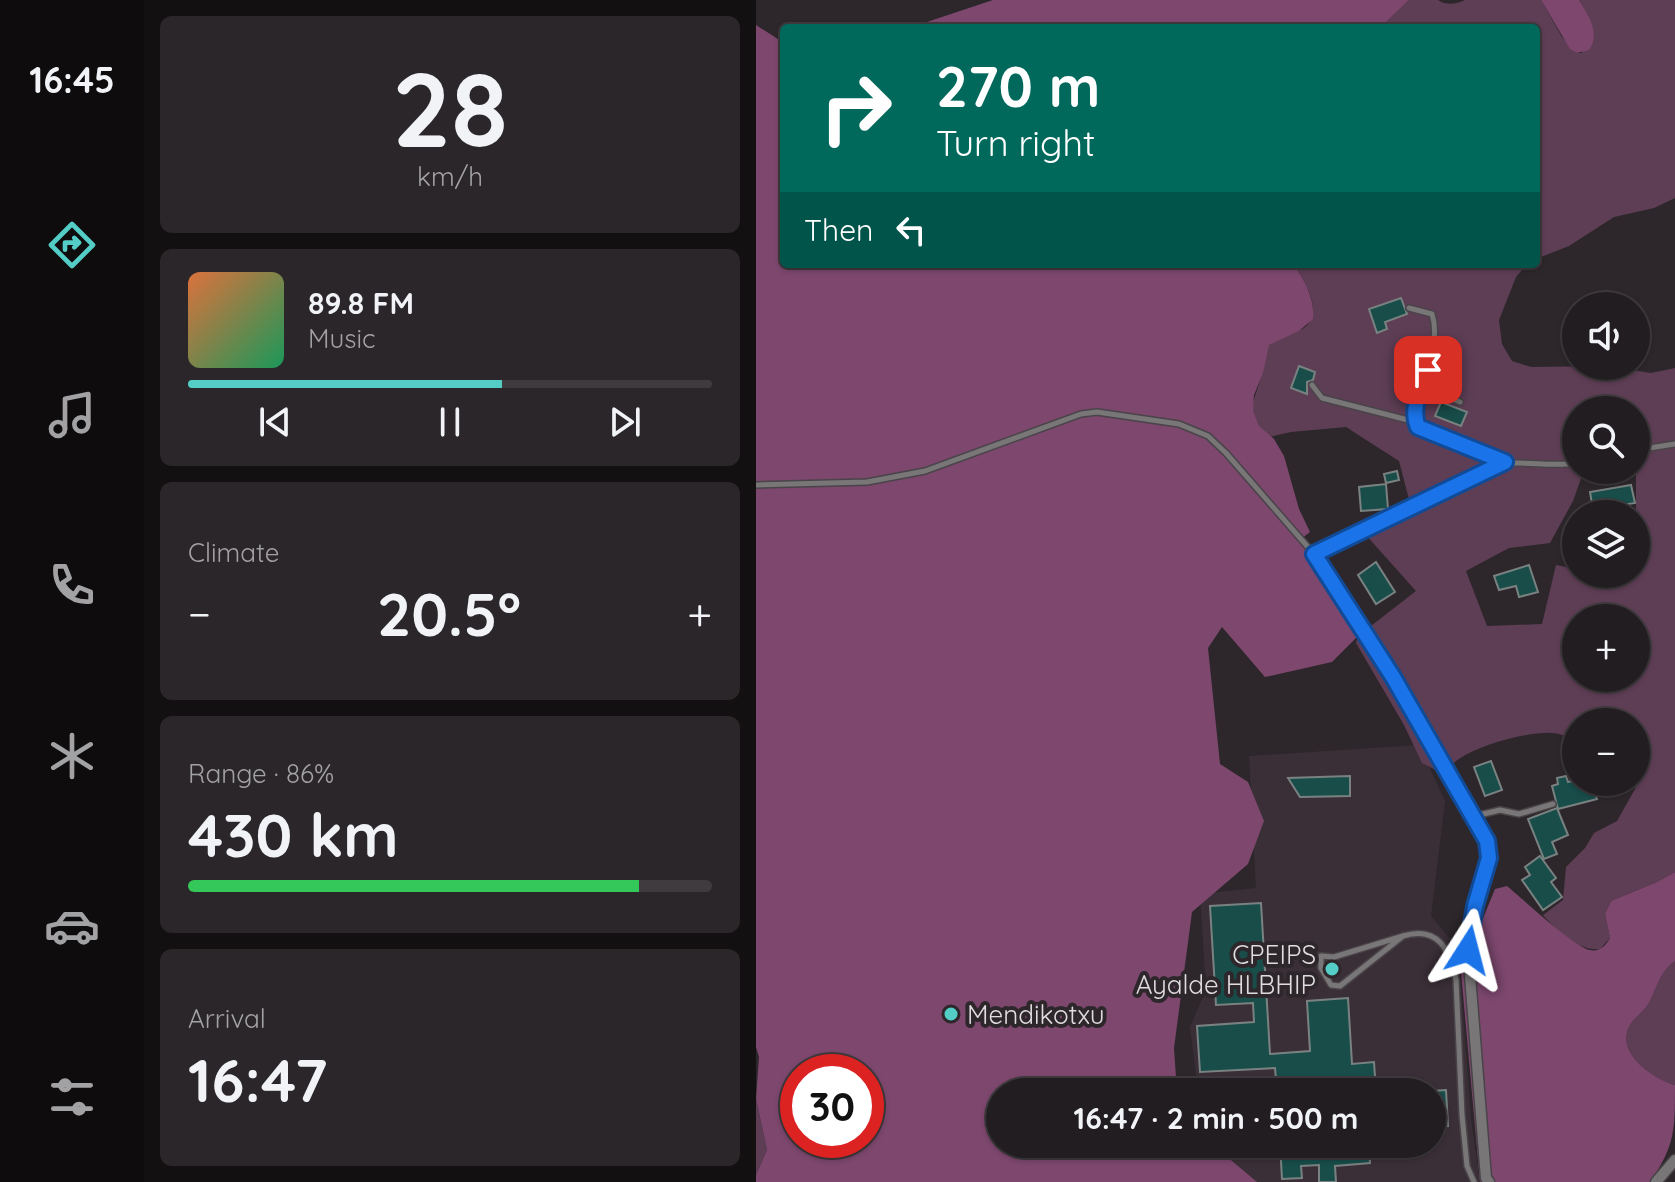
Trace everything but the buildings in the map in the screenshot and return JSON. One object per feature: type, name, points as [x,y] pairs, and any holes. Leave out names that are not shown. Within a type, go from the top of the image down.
[{"type":"street","points":[[1439,757],[1487,841],[1489,858],[1475,906],[1468,950],[1486,1178],[1489,1182]]},
{"type":"street","points":[[1656,1182],[1675,1160]]},
{"type":"lane","points":[[1409,308],[1432,314],[1436,327],[1434,345],[1415,408],[1418,427],[1505,462],[1562,464]]},
{"type":"lane","points":[[1312,385],[1322,398],[1416,422]]},
{"type":"lane","points":[[1421,387],[1460,402]]},
{"type":"lane","points":[[756,485],[867,482],[925,471],[1081,414],[1097,412],[1179,424],[1208,436],[1226,453],[1314,554],[1393,677],[1439,757]]},
{"type":"lane","points":[[1650,448],[1675,444]]},
{"type":"lane","points":[[1314,554],[1505,462]]},
{"type":"lane","points":[[1474,816],[1500,810],[1519,814],[1553,804]]},
{"type":"lane","points":[[1403,936],[1340,986],[1331,985],[1321,968],[1321,956],[1334,957],[1415,932],[1432,936],[1445,947],[1456,980],[1462,1115],[1467,1166],[1474,1182]]},
{"type":"shaded area","points":[[993,0],[1409,0],[1384,24],[921,24]]},
{"type":"shaded area","points":[[1409,0],[1438,0],[1452,4],[1465,0],[1541,0],[1562,37],[1577,53],[1582,53],[1588,16],[1579,0],[1675,0],[1675,198],[1654,208],[1614,217],[1569,246],[1540,257],[1540,24],[1384,24]]},
{"type":"shaded area","points":[[1541,0],[1579,0],[1593,31],[1589,50],[1577,53],[1570,49]]},
{"type":"shaded area","points":[[756,25],[780,40],[780,268],[1295,268],[1308,290],[1313,319],[1299,331],[1269,345],[1254,395],[1253,411],[1259,426],[1274,439],[1284,456],[1299,509],[1310,532],[1301,539],[1343,599],[1358,636],[1332,662],[1265,677],[1222,627],[1208,648],[1220,764],[1248,782],[1264,821],[1248,864],[1192,912],[1174,1048],[1176,1078],[986,1078],[986,1158],[1228,1158],[1257,1182],[756,1182],[767,1150],[756,1099],[759,1057],[756,1047]]},
{"type":"shaded area","points":[[1295,268],[1524,268],[1516,277],[1499,320],[1502,344],[1512,361],[1531,367],[1562,367],[1562,380],[1650,380],[1650,373],[1675,368],[1675,872],[1611,901],[1605,914],[1610,938],[1600,949],[1577,944],[1543,915],[1563,900],[1566,867],[1585,848],[1594,833],[1617,821],[1631,796],[1650,796],[1650,708],[1562,708],[1562,735],[1538,733],[1488,745],[1460,758],[1451,766],[1448,776],[1422,763],[1404,725],[1356,643],[1358,636],[1416,591],[1365,534],[1410,503],[1399,461],[1346,427],[1269,437],[1253,415],[1269,345],[1304,328],[1310,321],[1313,305]]},
{"type":"shaded area","name":"CPEIPS Ayalde HLBHIP","points":[[1419,745],[1445,801],[1431,916],[1458,948],[1471,1119],[1480,1182],[1251,1182],[1223,1158],[1446,1158],[1446,1078],[1196,1078],[1190,1027],[1206,990],[1200,894],[1256,888],[1249,756]]},
{"type":"shaded area","points":[[1675,872],[1675,961],[1662,975],[1647,1006],[1631,1024],[1626,1037],[1632,1056],[1639,1064],[1675,1085],[1672,1137],[1650,1182],[1480,1182],[1461,972],[1495,889],[1507,886],[1573,941],[1596,950],[1610,938],[1605,914],[1611,901]]},
{"type":"shaded area","points":[[1675,961],[1675,1085],[1639,1064],[1632,1056],[1626,1037],[1631,1024],[1647,1006],[1662,975]]},
{"type":"shaded area","points":[[756,1099],[767,1150],[756,1175]]},
{"type":"place","name":"CPEIPS Ayalde HLBHIP","points":[[1332,969]]},
{"type":"place","name":"Mendikotxu","points":[[951,1014]]},
{"type":"route","points":[[1428,370],[1417,398],[1414,417],[1418,427],[1505,462],[1314,554],[1393,677],[1487,841],[1489,858],[1475,906],[1468,950]]}]
